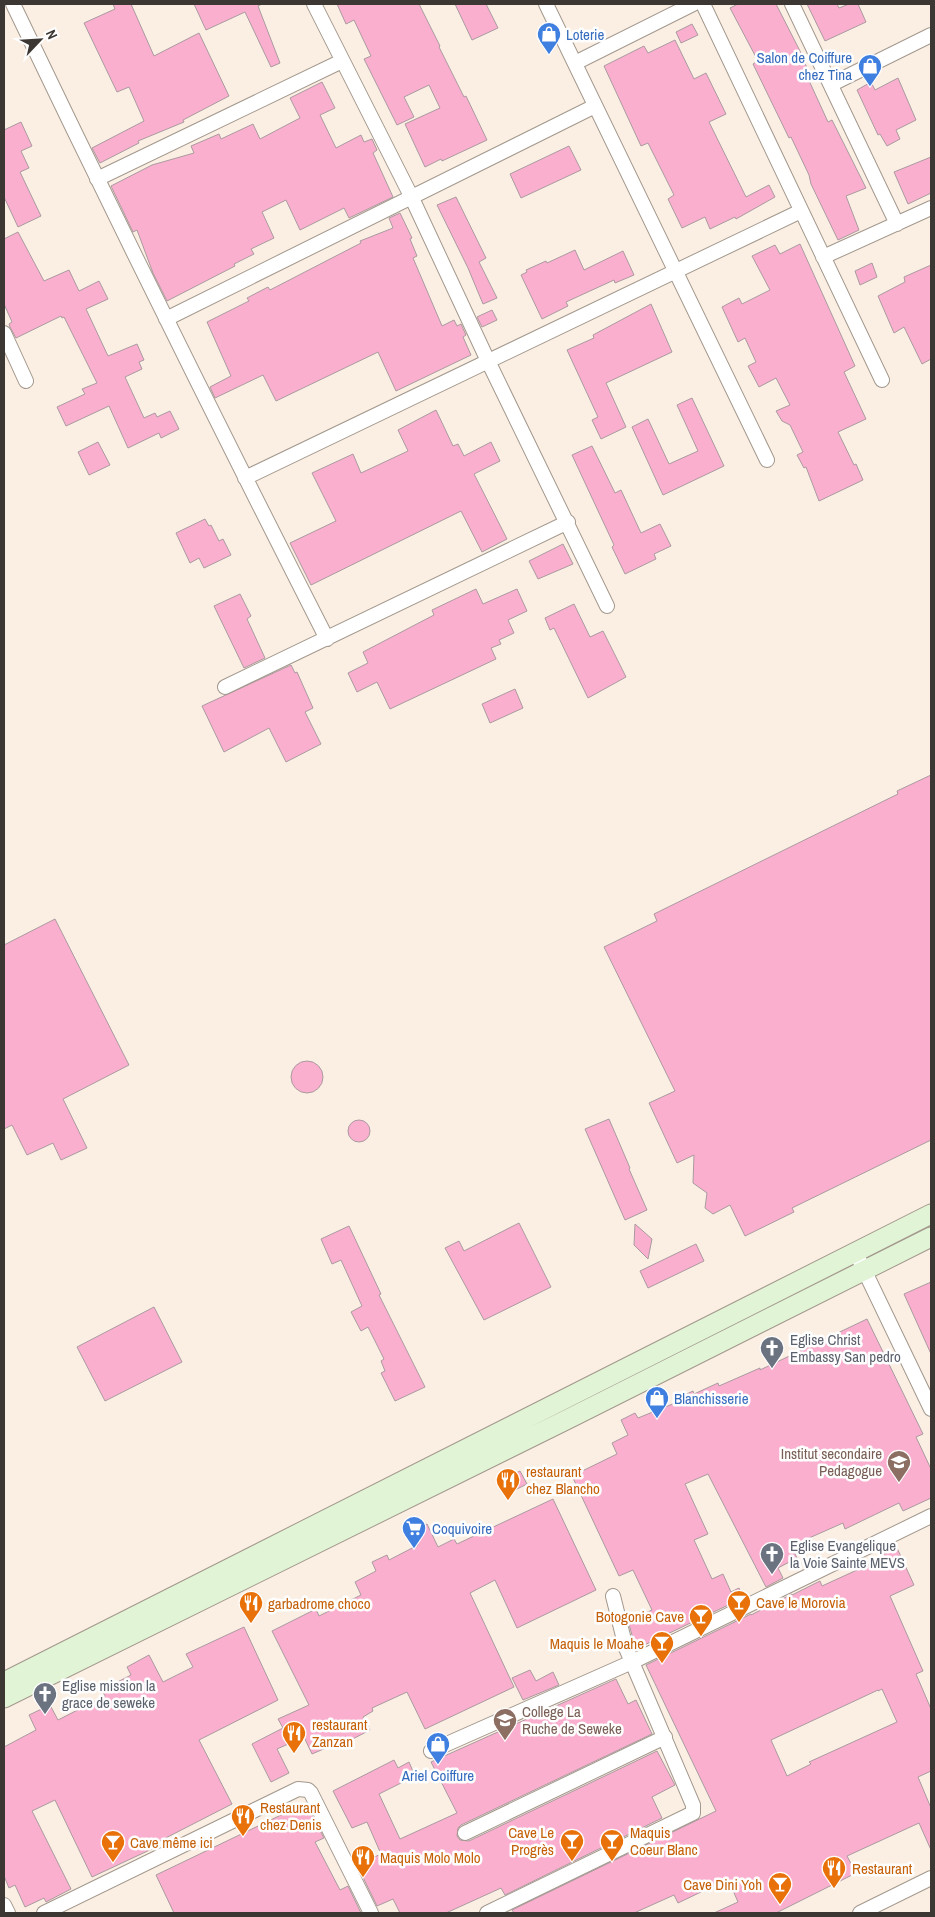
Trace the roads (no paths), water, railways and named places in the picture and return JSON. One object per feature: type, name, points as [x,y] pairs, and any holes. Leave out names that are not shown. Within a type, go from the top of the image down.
[{"type":"main road","points":[[4,1682],[931,1214]]},
{"type":"main road","points":[[4,1698],[931,1237]]},
{"type":"street","points":[[13,4],[166,319],[327,639]]},
{"type":"street","points":[[314,4],[411,196],[488,361],[568,522],[607,606]]},
{"type":"street","points":[[546,4],[766,460]]},
{"type":"street","points":[[575,63],[693,4]]},
{"type":"street","points":[[703,4],[882,380]]},
{"type":"street","points":[[792,4],[832,84],[897,224]]},
{"type":"street","points":[[832,84],[931,35]]},
{"type":"street","points":[[98,180],[342,61]]},
{"type":"street","points":[[166,319],[595,106]]},
{"type":"street","points":[[823,258],[931,208]]},
{"type":"street","points":[[245,478],[801,212]]},
{"type":"street","points":[[4,333],[26,381]]},
{"type":"street","points":[[225,687],[568,522]]},
{"type":"street","points":[[856,1253],[931,1409]]},
{"type":"street","points":[[431,1751],[632,1662],[931,1516]]},
{"type":"street","points":[[487,1913],[693,1813],[693,1806],[632,1662],[621,1632],[613,1596]]},
{"type":"street","points":[[465,1834],[665,1737]]},
{"type":"street","points":[[44,1913],[298,1789],[308,1790],[311,1793],[371,1913]]},
{"type":"street","points":[[860,1913],[931,1878]]},
{"type":"street","points":[[4,1905],[8,1913]]},
{"type":"place","name":"Loterie","points":[[549,55]]},
{"type":"place","name":"Salon de Coiffure chez Tina","points":[[870,87]]},
{"type":"place","name":"Eglise Christ Embassy San pedro","points":[[772,1369]]},
{"type":"place","name":"Blanchisserie","points":[[657,1419]]},
{"type":"place","name":"Institut secondaire Pedagogue","points":[[899,1483]]},
{"type":"place","name":"restaurant chez Blancho","points":[[508,1501]]},
{"type":"place","name":"Coquivoire","points":[[414,1549]]},
{"type":"place","name":"Eglise Evangelique la Voie Sainte MEVS","points":[[772,1575]]},
{"type":"place","name":"Cave le Morovia","points":[[739,1623]]},
{"type":"place","name":"garbadrome choco","points":[[251,1624]]},
{"type":"place","name":"Botogonie Cave","points":[[701,1637]]},
{"type":"place","name":"Maquis le Moahe","points":[[662,1664]]},
{"type":"place","name":"Eglise mission la grace de seweke","points":[[45,1715]]},
{"type":"place","name":"College La Ruche de Seweke","points":[[505,1741]]},
{"type":"place","name":"restaurant Zanzan","points":[[294,1754]]},
{"type":"place","name":"Ariel Coiffure","points":[[438,1765]]},
{"type":"place","name":"Restaurant chez Denis","points":[[243,1837]]},
{"type":"place","name":"Cave Le Progrès","points":[[572,1862]]},
{"type":"place","name":"Maquis Coeur Blanc","points":[[612,1862]]},
{"type":"place","name":"Cave même ici","points":[[113,1863]]},
{"type":"place","name":"Maquis Molo Molo","points":[[363,1878]]},
{"type":"place","name":"Restaurant","points":[[834,1889]]},
{"type":"place","name":"Cave Dini Yoh","points":[[780,1905]]}]
